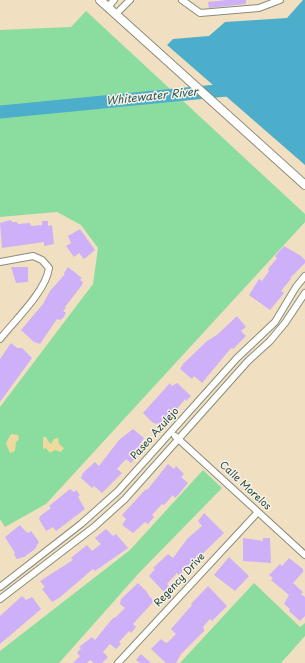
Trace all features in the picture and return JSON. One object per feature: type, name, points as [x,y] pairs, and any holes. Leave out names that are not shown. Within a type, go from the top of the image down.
[{"type":"street","points":[[100,0],[305,185]]},
{"type":"street","points":[[108,7],[114,0]]},
{"type":"street","points":[[116,14],[130,0]]},
{"type":"street","points":[[182,0],[200,13],[259,8],[280,0]]},
{"type":"street","points":[[0,262],[33,256],[42,260],[49,268],[47,279],[0,339]]},
{"type":"street","name":"Paseo Azulejo","points":[[0,587],[98,509],[118,491],[237,358],[275,322],[296,287],[305,276]]},
{"type":"street","name":"Paseo Azulejo","points":[[0,599],[94,527],[125,499],[248,361],[270,341],[285,323],[305,293]]},
{"type":"street","name":"Calle Morelos","points":[[171,432],[305,554]]},
{"type":"street","name":"Regency Drive","points":[[118,663],[258,512]]},
{"type":"green space","points":[[86,11],[305,214],[305,222],[46,504],[5,527],[0,519],[0,407],[93,284],[98,248],[81,225],[57,212],[0,217],[0,30],[71,27]]},
{"type":"green space","points":[[203,470],[222,488],[139,573],[59,663],[0,663],[0,651],[130,550]]},
{"type":"green space","points":[[254,583],[300,627],[305,623],[305,636],[281,663],[180,663]]},
{"type":"sand","points":[[11,434],[18,435],[19,439],[16,442],[15,451],[10,453],[6,443]]},
{"type":"sand","points":[[43,437],[46,437],[51,444],[54,439],[58,438],[59,444],[64,448],[61,452],[55,450],[50,453],[46,448],[43,449]]},
{"type":"water","points":[[303,0],[305,0],[305,165],[167,45],[173,39],[209,36],[225,22],[287,18]]},
{"type":"building","points":[[246,0],[246,4],[209,8],[208,2]]},
{"type":"building","points":[[11,220],[12,222],[17,222],[18,224],[30,223],[31,226],[42,225],[42,221],[48,221],[48,226],[52,225],[54,244],[44,246],[44,242],[2,248],[0,223]]},
{"type":"building","points":[[80,229],[95,250],[84,259],[79,253],[74,257],[66,246],[71,243],[68,236]]},
{"type":"building","points":[[284,246],[301,256],[305,260],[305,263],[290,278],[291,279],[281,291],[284,293],[270,310],[249,295],[259,279],[262,281],[269,271],[268,269],[277,258],[275,256]]},
{"type":"building","points":[[11,267],[28,267],[28,282],[16,283]]},
{"type":"building","points":[[68,267],[82,278],[80,280],[83,282],[82,285],[65,307],[66,308],[63,311],[66,313],[63,318],[60,320],[57,319],[40,344],[34,342],[21,330],[43,304],[50,291],[65,274],[64,273]]},
{"type":"building","points":[[237,316],[246,327],[241,331],[246,336],[233,349],[231,348],[202,383],[194,376],[192,379],[180,369],[183,364],[206,342],[218,334]]},
{"type":"building","points":[[11,343],[17,348],[22,348],[32,358],[0,402],[0,359]]},
{"type":"building","points":[[170,383],[172,386],[177,383],[191,396],[186,401],[185,399],[163,427],[152,422],[143,413]]},
{"type":"building","points":[[133,429],[144,438],[140,444],[145,448],[131,463],[126,459],[117,469],[122,473],[102,493],[94,486],[92,488],[81,478],[83,473],[95,462],[99,466],[119,440]]},
{"type":"building","points":[[168,464],[174,469],[176,466],[184,474],[181,477],[188,483],[175,498],[173,495],[164,505],[162,504],[152,515],[154,517],[148,524],[145,522],[133,533],[122,525],[126,519],[122,515],[146,489],[147,490]]},
{"type":"building","points":[[70,489],[74,492],[76,490],[80,495],[78,497],[85,509],[56,531],[53,527],[46,531],[39,519],[40,516],[51,508],[49,506]]},
{"type":"building","points":[[204,513],[224,533],[195,561],[197,563],[192,568],[189,565],[179,575],[177,573],[167,584],[169,586],[164,592],[149,576],[155,569],[153,568],[168,554],[173,558],[188,538],[202,526],[198,521]]},
{"type":"building","points":[[20,525],[26,532],[29,533],[31,531],[39,542],[35,549],[24,557],[17,559],[5,537]]},
{"type":"building","points":[[106,529],[113,536],[116,534],[128,548],[95,571],[93,569],[59,598],[52,602],[42,589],[45,587],[40,581],[73,560],[71,558],[87,545],[92,551],[101,544],[95,538]]},
{"type":"building","points":[[243,538],[263,541],[263,538],[270,538],[271,563],[243,561]]},
{"type":"building","points":[[229,557],[249,576],[235,591],[214,575]]},
{"type":"building","points":[[289,558],[303,569],[303,572],[293,583],[303,592],[301,594],[305,597],[305,616],[300,621],[284,604],[289,595],[271,580],[273,578],[269,575],[280,564],[282,566]]},
{"type":"building","points":[[138,583],[154,601],[133,624],[136,627],[131,633],[129,631],[119,642],[121,644],[116,649],[110,644],[103,652],[108,657],[102,663],[94,663],[90,660],[87,663],[73,663],[80,656],[77,653],[81,648],[79,647],[92,637],[95,640],[112,619],[125,608],[120,604],[121,599]]},
{"type":"building","points":[[208,586],[227,606],[212,621],[210,619],[203,627],[204,631],[181,654],[176,663],[166,663],[151,649],[161,639],[166,643],[176,634],[171,629]]},
{"type":"building","points":[[22,596],[26,600],[32,597],[41,609],[0,644],[0,616]]},
{"type":"building","points":[[141,654],[151,663],[140,663],[136,660]]},
{"type":"waterway","name":"Whitewater River","points":[[0,112],[237,89]]}]
